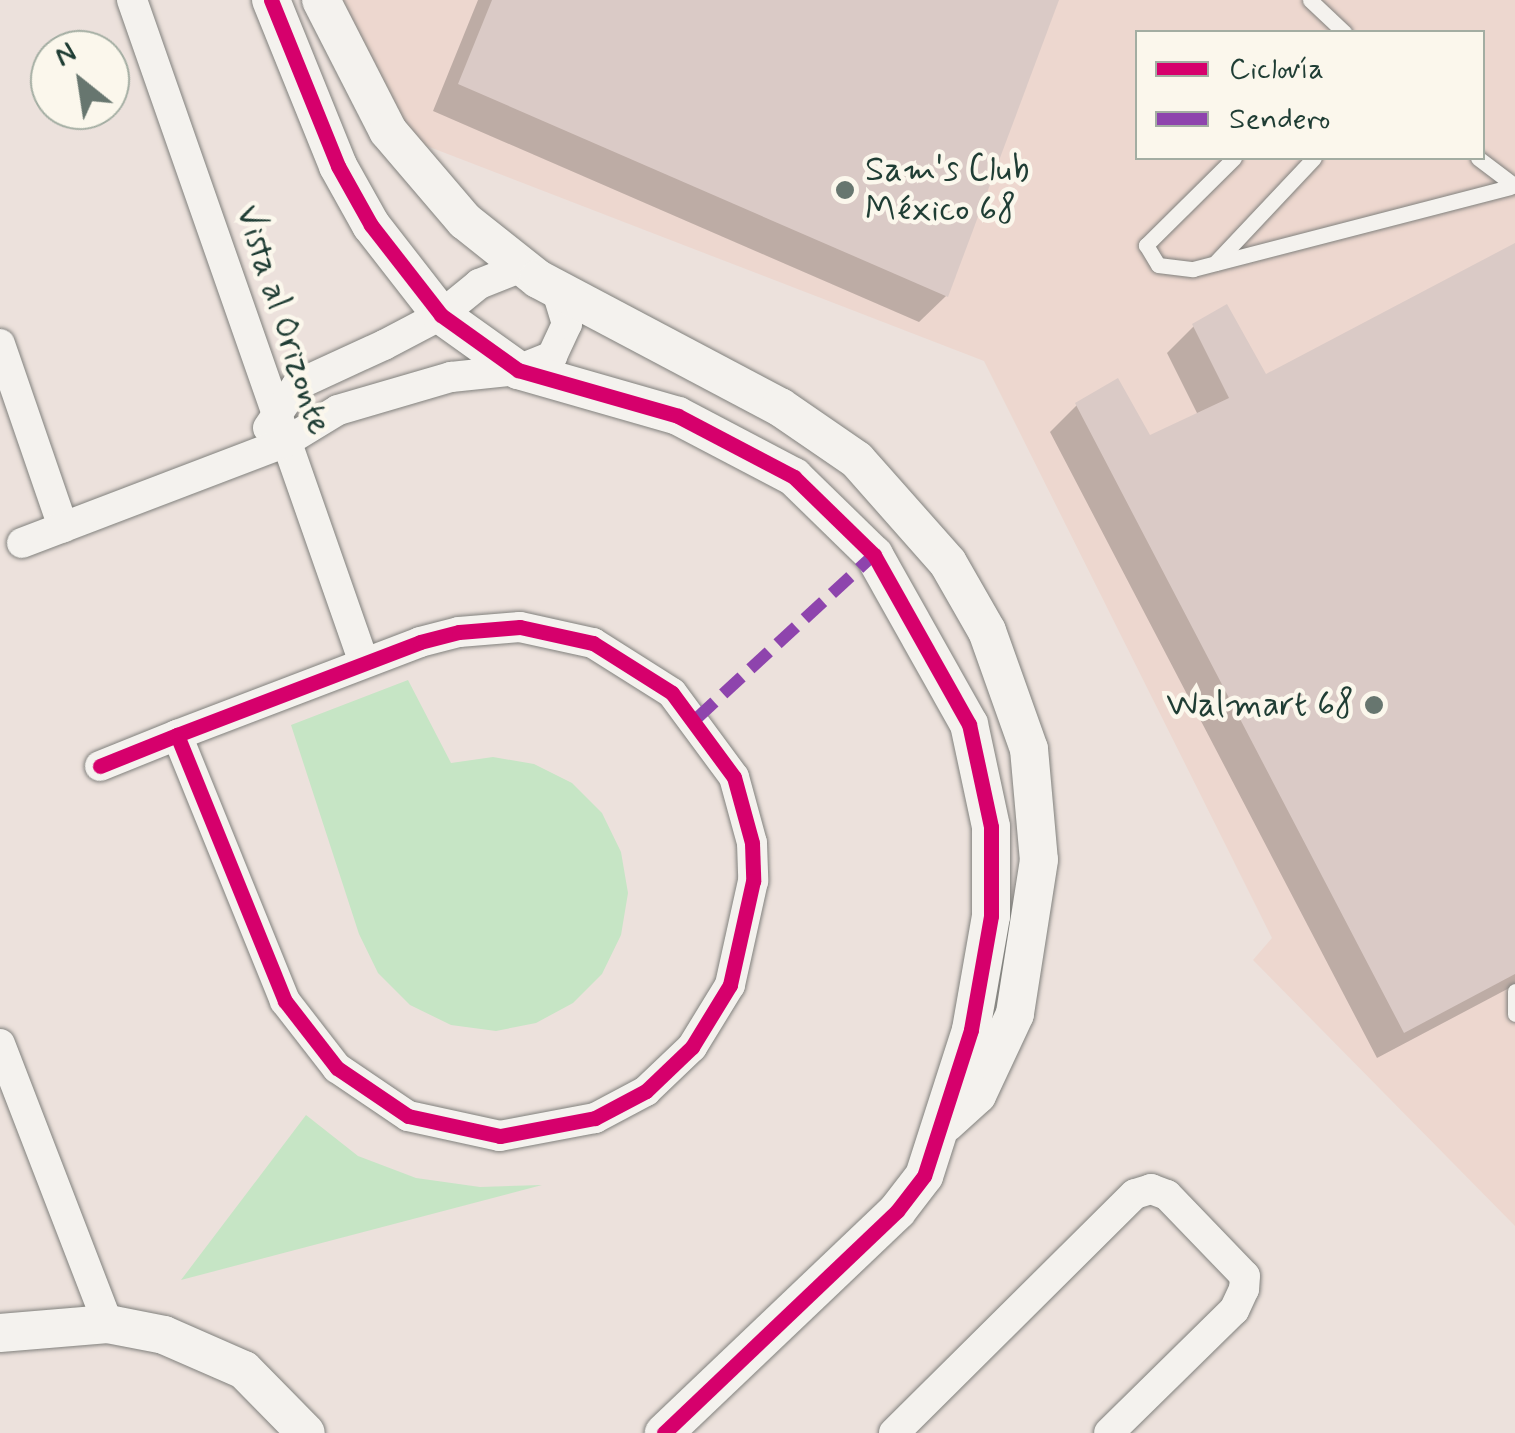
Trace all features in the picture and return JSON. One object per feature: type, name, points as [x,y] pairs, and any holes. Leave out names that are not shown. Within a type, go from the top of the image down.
[{"type":"street","name":"Vista al Orizonte","points":[[132,0],[245,314],[279,431],[364,663]]},
{"type":"street","points":[[272,0],[338,166],[371,225],[441,315],[518,370],[650,406],[740,444],[828,505],[874,555],[909,608],[970,724],[991,827],[991,916],[970,1030],[949,1083],[946,1123],[924,1176],[896,1211],[664,1433]]},
{"type":"street","points":[[320,0],[388,131],[465,221],[556,290],[780,408],[857,460],[948,563],[986,631],[1030,749],[1039,860],[1014,1014],[977,1096],[946,1123]]},
{"type":"street","points":[[279,431],[297,385],[441,315],[479,284],[522,267]]},
{"type":"street","points":[[22,543],[248,458],[279,431],[338,410],[451,377],[518,370],[552,356],[565,339],[556,290]]},
{"type":"street","points":[[0,344],[63,527]]},
{"type":"street","points":[[100,766],[177,735],[364,663],[476,629],[556,633],[593,643],[652,675],[719,750],[734,777],[752,843],[754,881],[742,953],[692,1047],[627,1104],[570,1126],[500,1136],[439,1127],[362,1090],[315,1045],[285,1001],[177,735]]},
{"type":"street","points":[[0,1044],[108,1324]]},
{"type":"street","points":[[894,1433],[1135,1194],[1151,1190],[1168,1195],[1245,1276],[1244,1289],[1234,1310],[1109,1433]]},
{"type":"street","points":[[0,1333],[108,1324],[164,1335],[244,1370],[306,1433]]},
{"type":"lane","points":[[1310,0],[1342,30]]},
{"type":"lane","points":[[1232,160],[1146,245],[1148,256],[1172,270],[1215,264],[1512,186]]},
{"type":"lane","points":[[1215,264],[1312,160]]},
{"type":"lane","points":[[1480,160],[1512,186]]},
{"type":"lane","points":[[1515,991],[1515,1014]]},
{"type":"shaded area","points":[[321,0],[1515,0],[1515,1226],[1253,960],[1272,938],[984,361],[388,131]]},
{"type":"green space","points":[[408,680],[451,763],[493,757],[534,764],[572,783],[602,813],[621,852],[628,893],[621,935],[602,974],[573,1003],[536,1023],[496,1031],[451,1025],[410,1005],[378,973],[359,934],[291,725]]},
{"type":"green space","points":[[306,1115],[358,1156],[416,1178],[480,1187],[542,1185],[181,1280]]},
{"type":"building","name":"Sam's Club México 68","points":[[492,0],[1059,0],[948,297],[458,84]]},
{"type":"building","name":"Walmart 68","points":[[1515,243],[1515,974],[1404,1033],[1075,403],[1118,378],[1150,435],[1229,398],[1192,324],[1227,304],[1266,374]]},
{"type":"marked path","points":[[696,719],[874,555]]},
{"type":"cycle path","points":[[271,0],[338,166],[371,225],[441,315],[518,370],[678,416],[794,477],[874,555],[969,724],[991,827],[991,916],[971,1030],[924,1176],[897,1211],[664,1433]]},
{"type":"cycle path","points":[[100,766],[177,735],[420,642],[459,632],[520,627],[593,643],[672,693],[734,777],[752,843],[753,881],[730,985],[692,1047],[646,1091],[595,1118],[500,1136],[408,1116],[337,1068],[285,1001],[177,735]]},
{"type":"place","name":"Sam's Club México 68","points":[[845,190]]},
{"type":"place","name":"Walmart 68","points":[[1374,705]]}]
